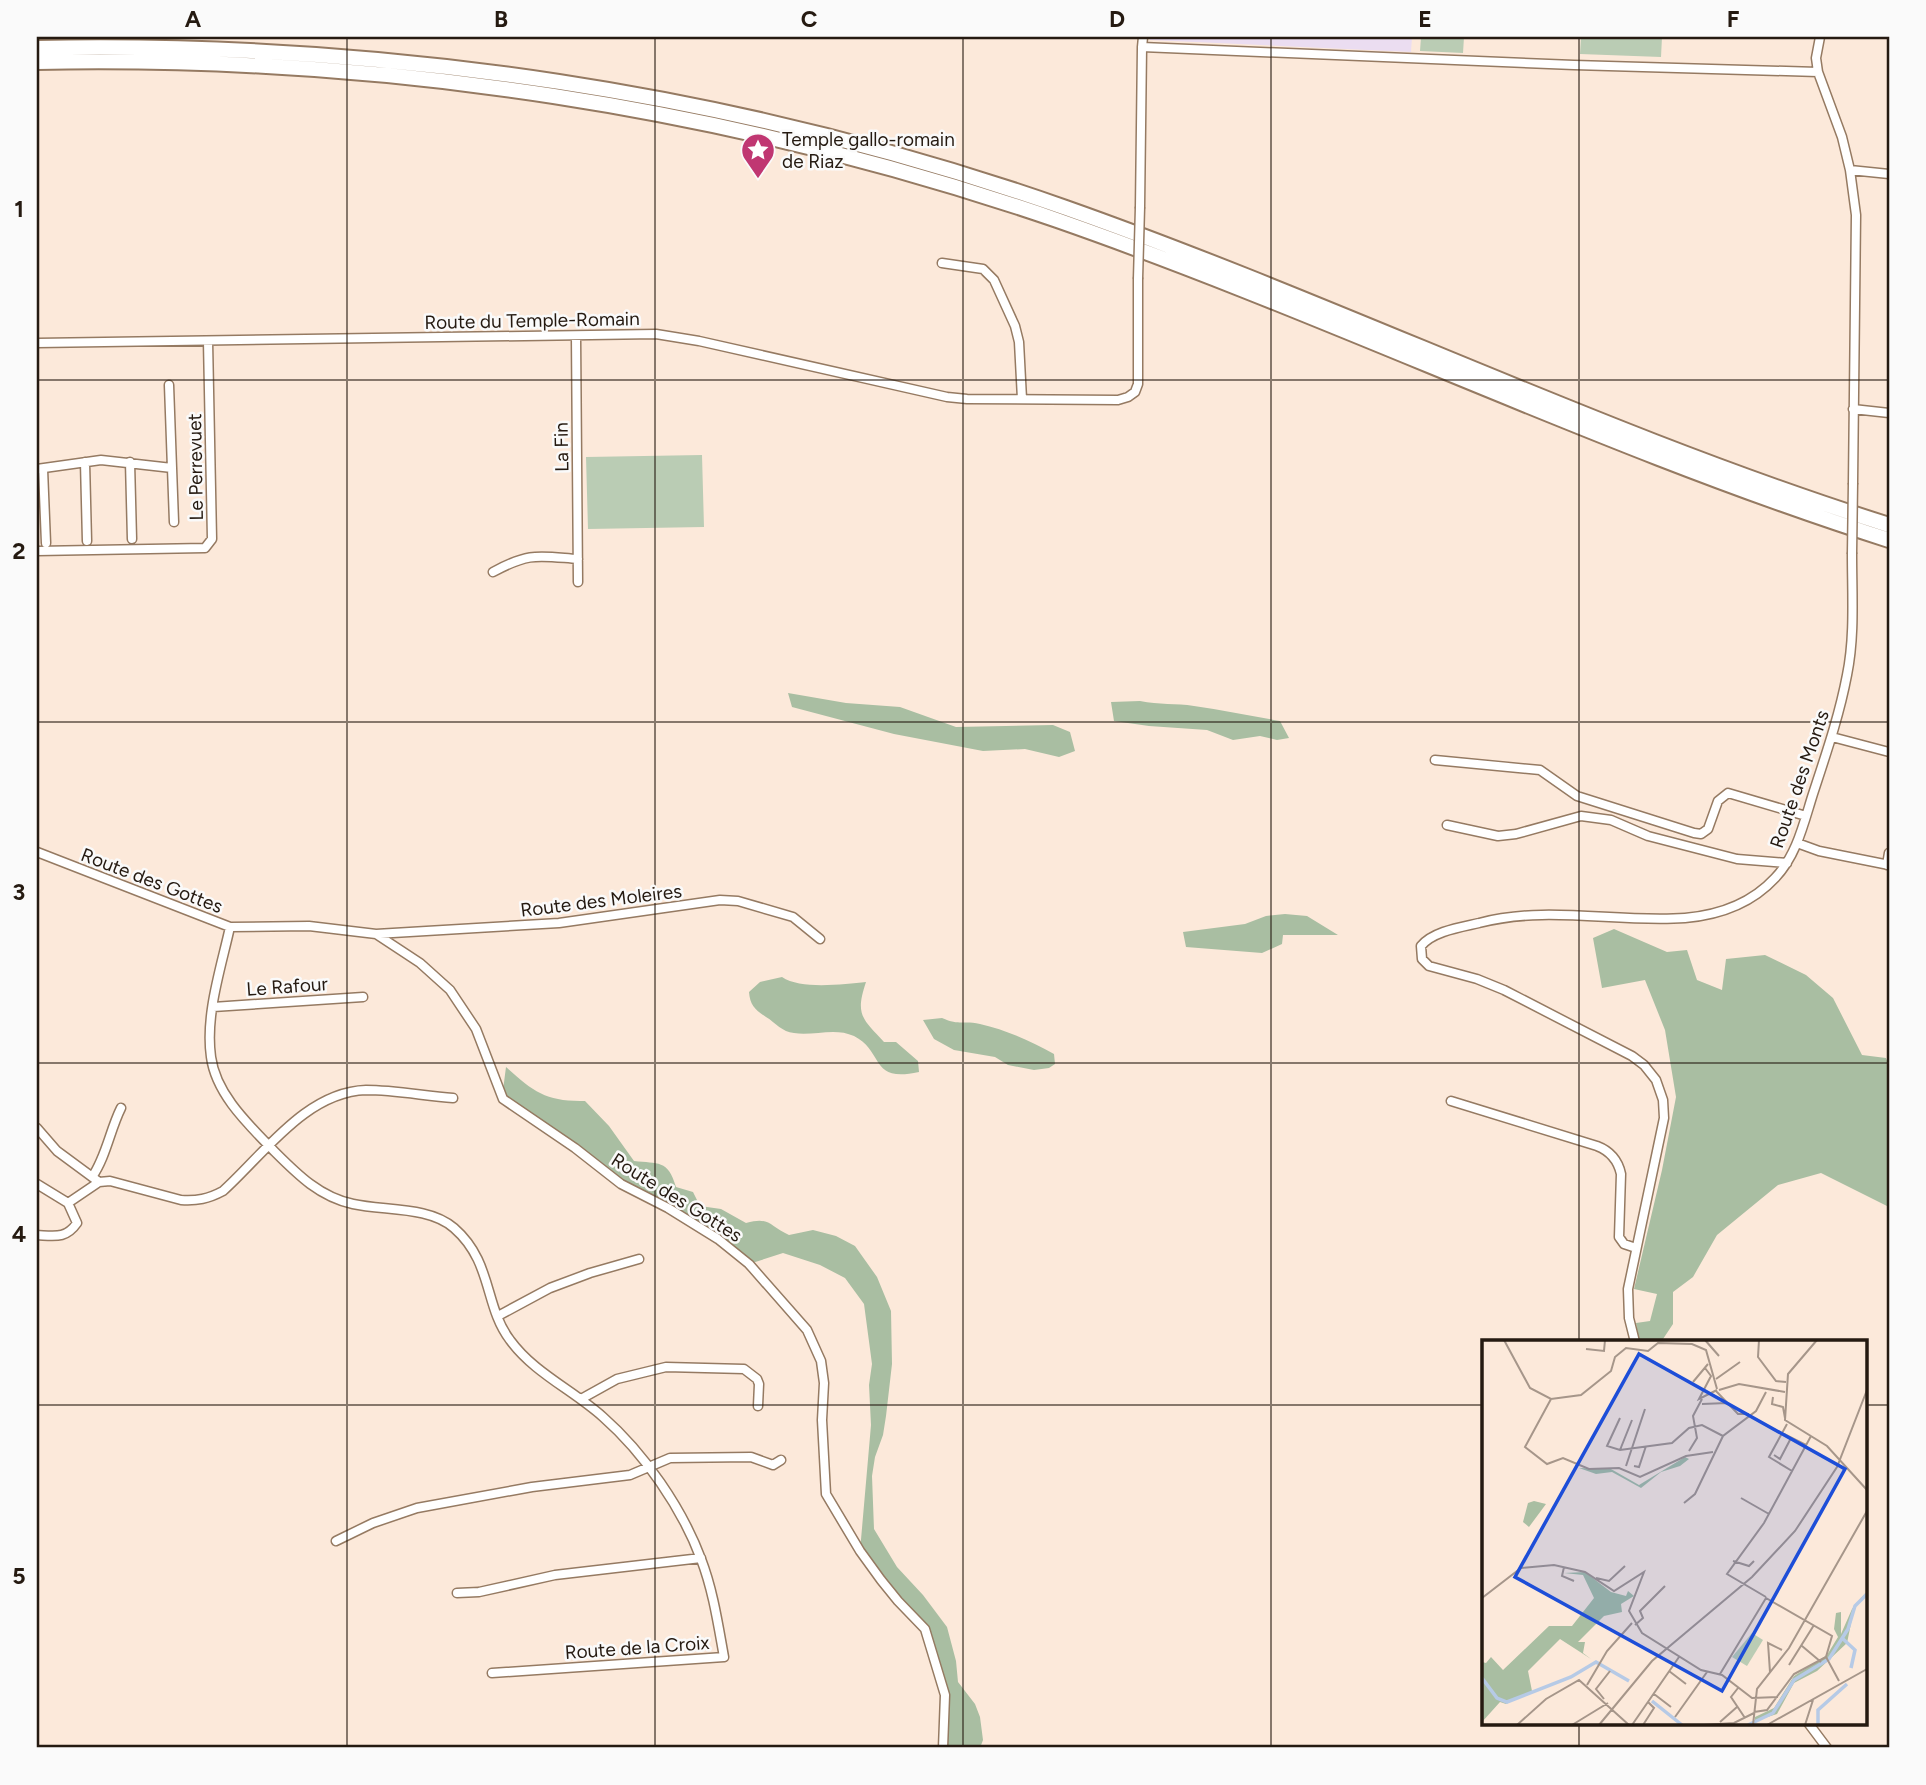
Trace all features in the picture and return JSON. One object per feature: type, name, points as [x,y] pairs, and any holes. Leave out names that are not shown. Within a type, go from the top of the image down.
[{"type":"highway","points":[[37,48],[229,50],[438,66],[601,89],[848,142],[1019,193],[1144,236],[1692,456],[1889,525]]},
{"type":"highway","points":[[37,62],[228,64],[436,79],[651,112],[845,156],[1013,206],[1139,250],[1686,469],[1889,540]]},
{"type":"street","points":[[1143,37],[1142,47],[1818,72]]},
{"type":"street","name":"Route des Monts","points":[[1635,1340],[1628,1299],[1664,1113],[1662,1094],[1651,1073],[1625,1051],[1504,990],[1477,979],[1429,966],[1422,959],[1421,946],[1426,940],[1444,933],[1520,914],[1669,918],[1719,913],[1736,907],[1774,879],[1787,863],[1797,843],[1832,737],[1847,675],[1851,642],[1856,215],[1842,137],[1818,72],[1816,58],[1820,37]]},
{"type":"street","name":"Route du Temple-Romain","points":[[37,343],[656,334],[699,341],[947,397],[1118,400],[1135,392],[1138,384],[1142,47]]},
{"type":"street","points":[[1850,170],[1889,174]]},
{"type":"street","points":[[942,263],[983,269],[994,279],[1015,326],[1019,342],[1021,399]]},
{"type":"street","name":"La Fin","points":[[576,336],[578,582]]},
{"type":"street","name":"Le Perrevuet","points":[[37,551],[205,548],[212,540],[208,341]]},
{"type":"street","points":[[169,385],[174,522]]},
{"type":"street","points":[[1853,409],[1889,413]]},
{"type":"street","points":[[46,542],[40,469],[85,462],[172,468]]},
{"type":"street","points":[[85,462],[87,541]]},
{"type":"street","points":[[130,463],[132,539]]},
{"type":"street","points":[[493,572],[515,560],[533,556],[578,559]]},
{"type":"street","points":[[1832,737],[1889,752]]},
{"type":"street","points":[[1436,760],[1540,770],[1577,796],[1694,833],[1708,830],[1717,803],[1728,793],[1806,816]]},
{"type":"street","points":[[1447,825],[1497,836],[1516,834],[1581,816],[1611,820],[1648,836],[1737,859],[1787,863]]},
{"type":"street","points":[[1797,843],[1819,851],[1888,865],[1889,853]]},
{"type":"street","name":"Route des Gottes","points":[[37,852],[230,927],[309,926],[376,934],[420,963],[450,990],[477,1029],[503,1099],[575,1148],[621,1184],[718,1238],[750,1264],[807,1330],[821,1360],[824,1382],[822,1420],[826,1494],[874,1570],[898,1601],[925,1629],[945,1695],[943,1748]]},
{"type":"street","name":"Route des Moleires","points":[[376,934],[559,923],[720,900],[738,901],[793,917],[820,939]]},
{"type":"street","name":"Route de la Croix","points":[[230,927],[213,1007],[211,1059],[220,1084],[233,1105],[305,1182],[328,1195],[351,1204],[425,1215],[452,1226],[467,1241],[478,1260],[508,1339],[531,1365],[581,1399],[625,1438],[650,1467],[689,1532],[701,1558],[710,1587],[724,1657],[492,1673]]},
{"type":"street","name":"Le Rafour","points":[[213,1007],[363,998]]},
{"type":"street","points":[[68,1203],[99,1182],[110,1181],[181,1200],[209,1198],[223,1191],[314,1105],[340,1095],[365,1090],[453,1098]]},
{"type":"street","points":[[1451,1101],[1597,1146],[1608,1152],[1618,1164],[1621,1174],[1619,1237],[1624,1244],[1636,1248]]},
{"type":"street","points":[[92,1177],[99,1166],[121,1108]]},
{"type":"street","points":[[37,1128],[57,1151],[99,1182]]},
{"type":"street","points":[[37,1184],[68,1203],[77,1223],[71,1232],[61,1237],[37,1235]]},
{"type":"street","points":[[498,1316],[550,1288],[639,1259]]},
{"type":"street","points":[[581,1399],[617,1379],[666,1367],[744,1369],[757,1379],[759,1384],[758,1406]]},
{"type":"street","points":[[336,1541],[373,1523],[416,1508],[532,1487],[630,1475],[670,1458],[751,1457],[773,1465],[781,1460]]},
{"type":"street","points":[[457,1593],[479,1592],[555,1576],[701,1558]]},
{"type":"street","points":[[1810,1726],[1827,1748]]},
{"type":"shaded area","points":[[1150,37],[1412,37],[1411,52],[1150,40]]},
{"type":"green space","points":[[1421,37],[1464,37],[1463,53],[1420,51]]},
{"type":"green space","points":[[1581,37],[1662,37],[1661,57],[1580,54]]},
{"type":"green space","points":[[702,455],[704,527],[588,529],[586,457]]},
{"type":"green space","points":[[788,693],[846,703],[900,707],[956,727],[1053,725],[1070,732],[1075,751],[1059,757],[1025,749],[983,751],[894,734],[792,707]]},
{"type":"green space","points":[[1140,701],[1194,706],[1280,721],[1289,738],[1277,740],[1260,736],[1233,740],[1207,730],[1114,721],[1111,702]]},
{"type":"green space","points":[[1266,916],[1307,916],[1338,935],[1283,935],[1282,944],[1262,953],[1186,947],[1183,932],[1245,924]]},
{"type":"green space","points":[[1614,929],[1667,952],[1687,950],[1697,980],[1722,990],[1726,959],[1765,955],[1806,975],[1833,998],[1862,1055],[1886,1058],[1889,1066],[1889,1207],[1821,1173],[1778,1185],[1717,1235],[1693,1277],[1673,1292],[1673,1324],[1662,1340],[1639,1340],[1636,1323],[1650,1321],[1657,1294],[1634,1289],[1676,1097],[1665,1030],[1645,980],[1602,988],[1593,938]]},
{"type":"green space","points":[[782,977],[811,985],[866,982],[861,1009],[866,1021],[884,1042],[896,1042],[918,1061],[919,1072],[903,1074],[885,1070],[864,1043],[847,1033],[794,1033],[779,1027],[756,1009],[749,992],[760,982]]},
{"type":"green space","points":[[942,1018],[953,1022],[980,1024],[1018,1036],[1054,1054],[1055,1064],[1049,1068],[1034,1070],[1008,1065],[995,1057],[954,1050],[934,1039],[923,1020]]},
{"type":"green space","points":[[506,1067],[541,1094],[560,1100],[585,1101],[609,1126],[634,1161],[666,1167],[676,1187],[693,1192],[700,1206],[721,1209],[746,1223],[765,1221],[789,1235],[813,1230],[836,1236],[855,1246],[877,1277],[891,1311],[892,1364],[883,1435],[872,1476],[874,1529],[897,1567],[947,1627],[956,1661],[958,1682],[975,1704],[980,1717],[983,1740],[980,1748],[943,1748],[945,1695],[925,1629],[860,1551],[871,1425],[869,1385],[872,1364],[864,1304],[845,1278],[820,1265],[783,1253],[749,1264],[718,1239],[624,1186],[505,1100],[503,1090]]},
{"type":"place","name":"Temple gallo-romain de Riaz","points":[[758,180]]}]
